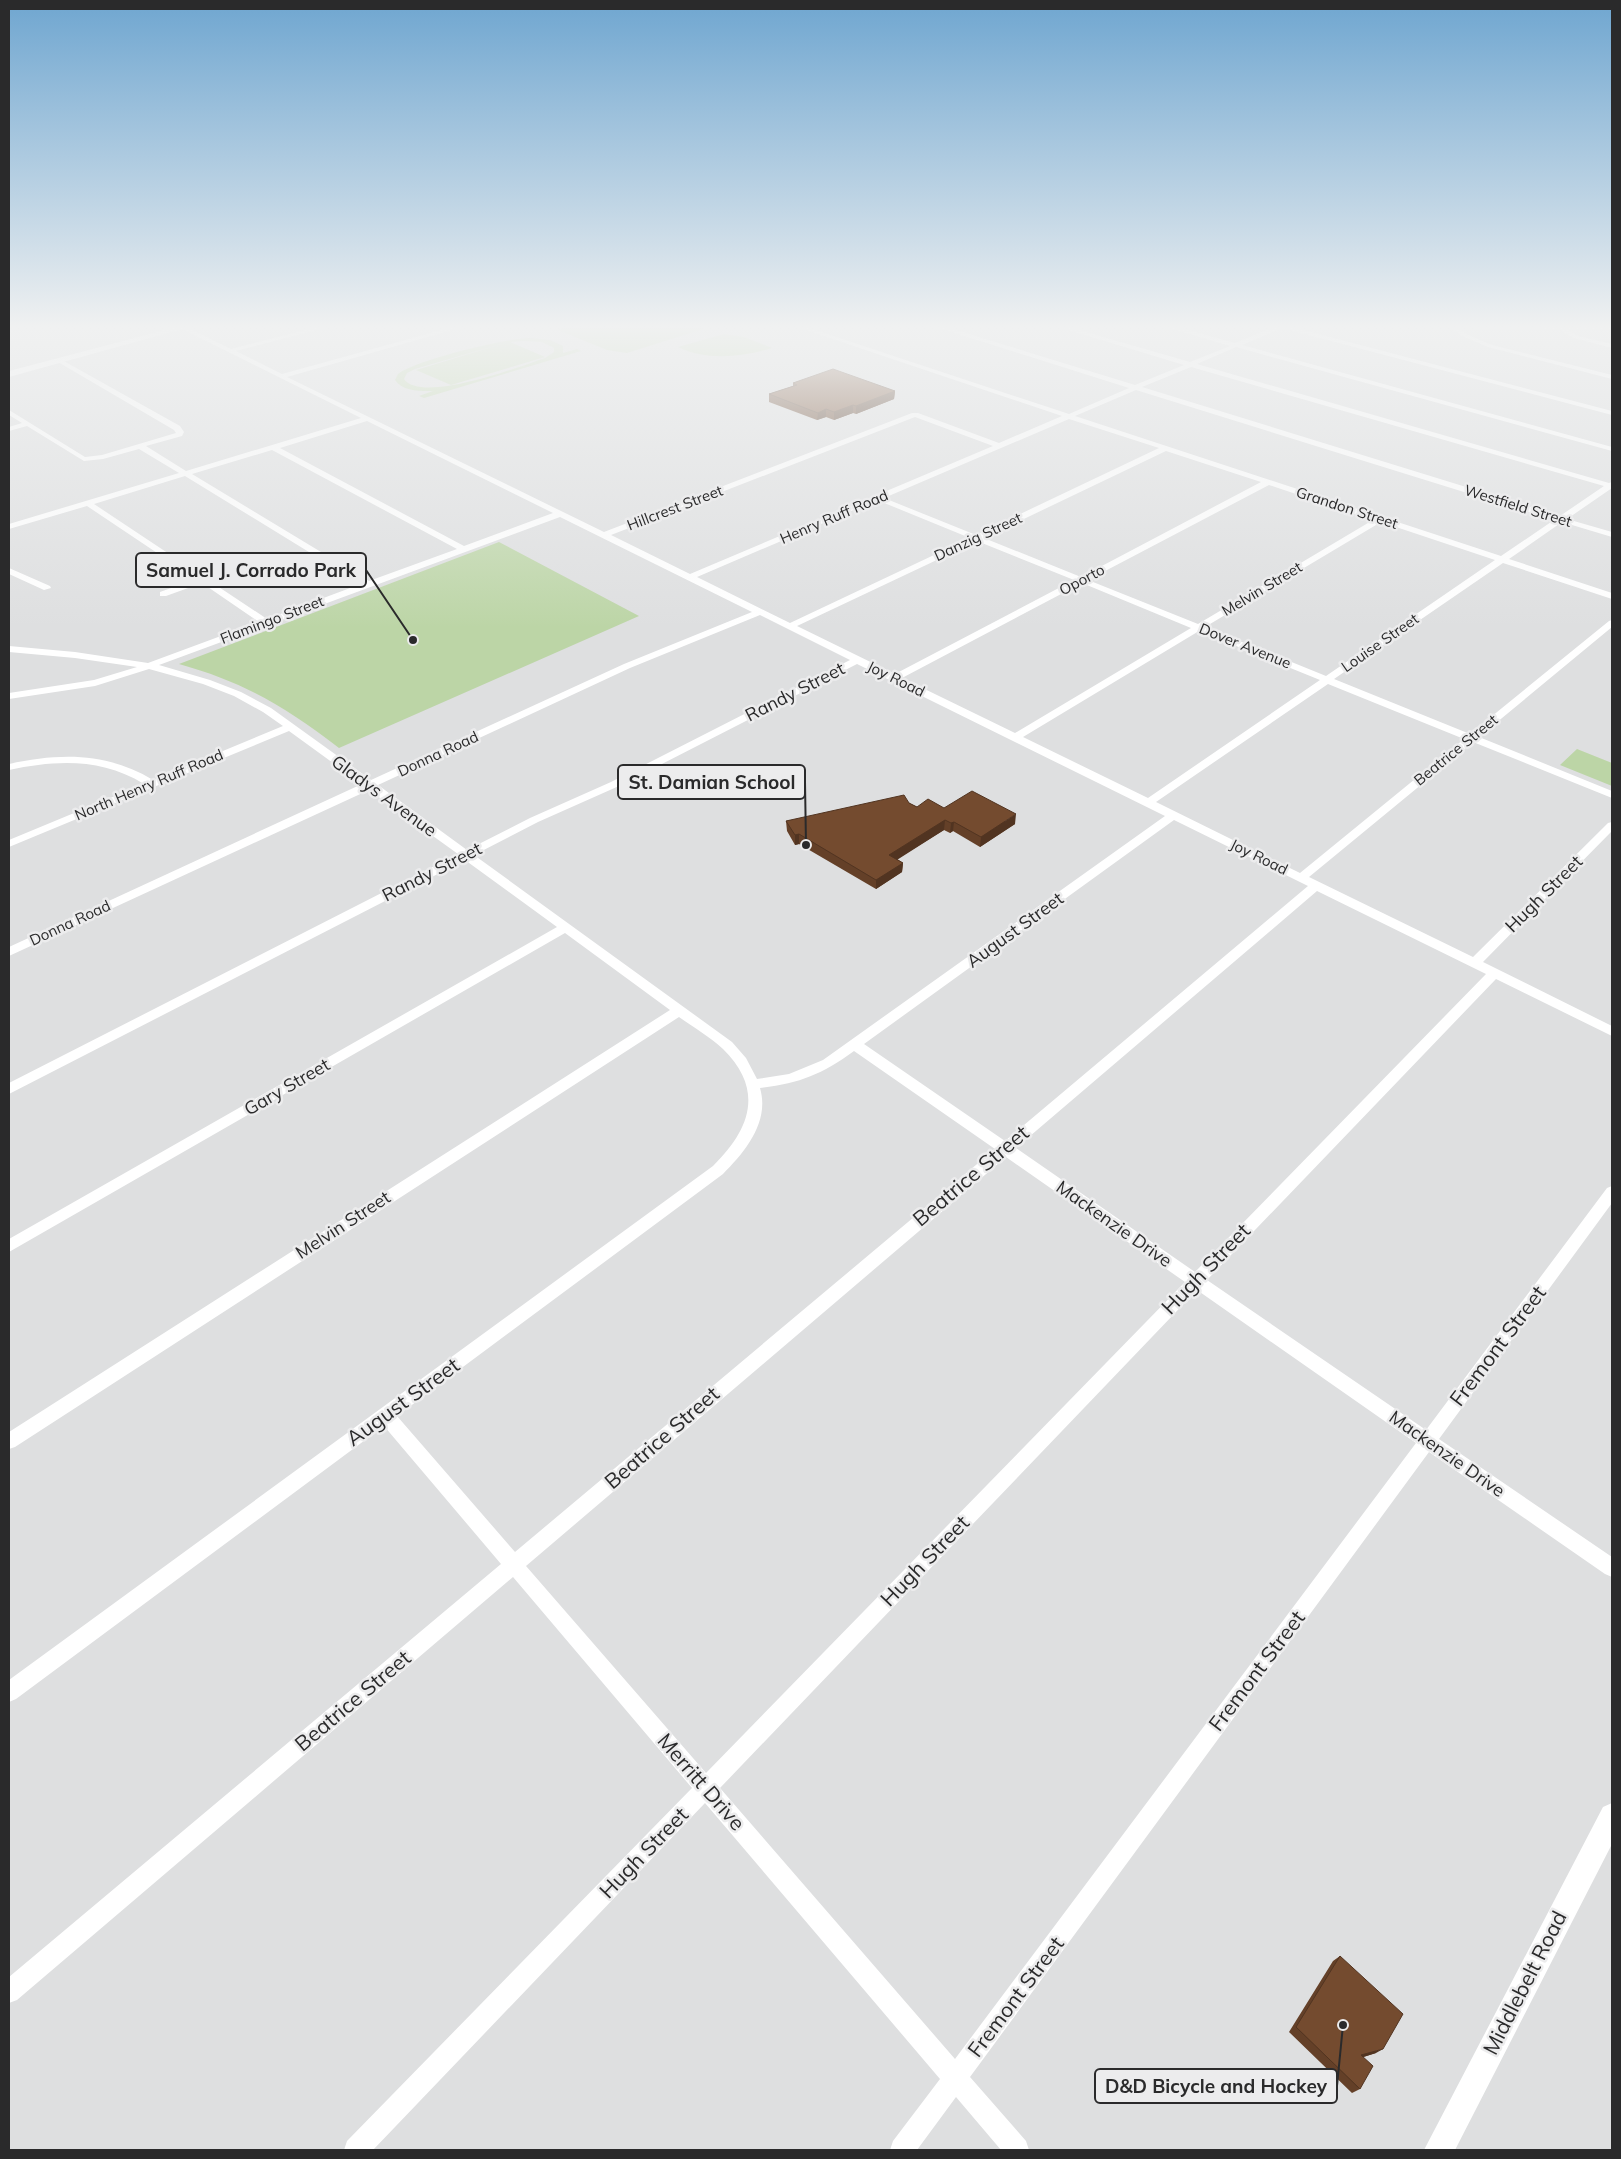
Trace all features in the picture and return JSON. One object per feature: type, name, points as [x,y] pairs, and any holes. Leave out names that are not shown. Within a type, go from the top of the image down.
[{"type":"main road","name":"Middlebelt Road","points":[[1439,2150],[1612,1816]]},
{"type":"street","points":[[31,427],[84,459],[99,458],[176,436],[180,432],[171,427]]},
{"type":"street","points":[[9,527],[340,427]]},
{"type":"street","name":"Joy Road","points":[[382,427],[1612,1031]]},
{"type":"street","name":"Hillcrest Street","points":[[603,535],[884,427]]},
{"type":"street","name":"Hillcrest Street","points":[[948,427],[1001,446]]},
{"type":"street","name":"Henry Ruff Road","points":[[690,577],[1045,427]]},
{"type":"street","name":"Grandon Street","points":[[1102,427],[1612,596]]},
{"type":"street","name":"Westfield Street","points":[[1262,427],[1612,535]]},
{"type":"street","points":[[1405,427],[1612,486]]},
{"type":"street","points":[[1532,427],[1612,449]]},
{"type":"street","points":[[140,446],[367,584]]},
{"type":"street","points":[[273,447],[462,549]]},
{"type":"street","name":"Danzig Street","points":[[790,627],[1166,448]]},
{"type":"street","name":"Oporto","points":[[895,678],[1268,482]]},
{"type":"street","name":"Louise Street","points":[[1148,802],[1502,559],[1612,486]]},
{"type":"street","name":"Dover Avenue","points":[[878,498],[1612,795]]},
{"type":"street","points":[[88,503],[266,622]]},
{"type":"street","name":"Flamingo Street","points":[[9,696],[95,683],[150,666],[559,514]]},
{"type":"street","name":"Melvin Street","points":[[1015,737],[1380,519]]},
{"type":"street","points":[[9,571],[47,588]]},
{"type":"street","points":[[163,594],[201,580]]},
{"type":"street","name":"Donna Road","points":[[9,952],[641,660],[760,612]]},
{"type":"street","name":"Beatrice Street","points":[[9,1992],[1004,1148],[1471,738],[1612,623]]},
{"type":"street","name":"Gladys Avenue","points":[[9,649],[98,657],[169,670],[252,701],[290,726],[727,1045],[747,1067],[754,1084]]},
{"type":"street","name":"Randy Street","points":[[9,1089],[534,820],[615,784],[857,660]]},
{"type":"street","name":"North Henry Ruff Road","points":[[9,844],[290,726]]},
{"type":"street","points":[[9,767],[49,760],[92,760],[124,768],[152,784]]},
{"type":"street","name":"August Street","points":[[855,1045],[1174,815]]},
{"type":"street","name":"Hugh Street","points":[[1475,963],[1612,825]]},
{"type":"street","name":"Gary Street","points":[[9,1246],[565,928]]},
{"type":"street","name":"Hugh Street","points":[[356,2150],[1195,1280],[1494,973]]},
{"type":"street","name":"Melvin Street","points":[[9,1441],[678,1011]]},
{"type":"street","points":[[754,1084],[777,1082],[808,1073],[828,1063],[855,1045]]},
{"type":"street","name":"Mackenzie Drive","points":[[855,1045],[1612,1568]]},
{"type":"street","name":"August Street","points":[[9,1692],[727,1162],[741,1146],[752,1125],[756,1104],[754,1084]]},
{"type":"street","name":"Fremont Street","points":[[902,2150],[1612,1192]]},
{"type":"street","name":"Merritt Drive","points":[[385,1415],[1018,2150]]},
{"type":"green space","points":[[499,542],[639,616],[339,748],[300,720],[263,697],[224,679],[179,664]]},
{"type":"green space","points":[[1577,749],[1612,763],[1612,786],[1560,765]]},
{"type":"building","points":[[972,791],[1016,814],[981,837],[954,822],[951,823],[945,820],[889,855],[903,863],[876,880],[799,834],[795,835],[786,821],[904,795],[909,803],[917,807],[928,799],[944,808]]},
{"type":"building","points":[[1340,1956],[1403,2014],[1383,2049],[1361,2055],[1373,2066],[1360,2089],[1296,2027]]},
{"type":"place","name":"Samuel J. Corrado Park","points":[[413,640]]},
{"type":"place","name":"St. Damian School","points":[[806,845]]},
{"type":"place","name":"D&D Bicycle and Hockey","points":[[1343,2025]]}]
